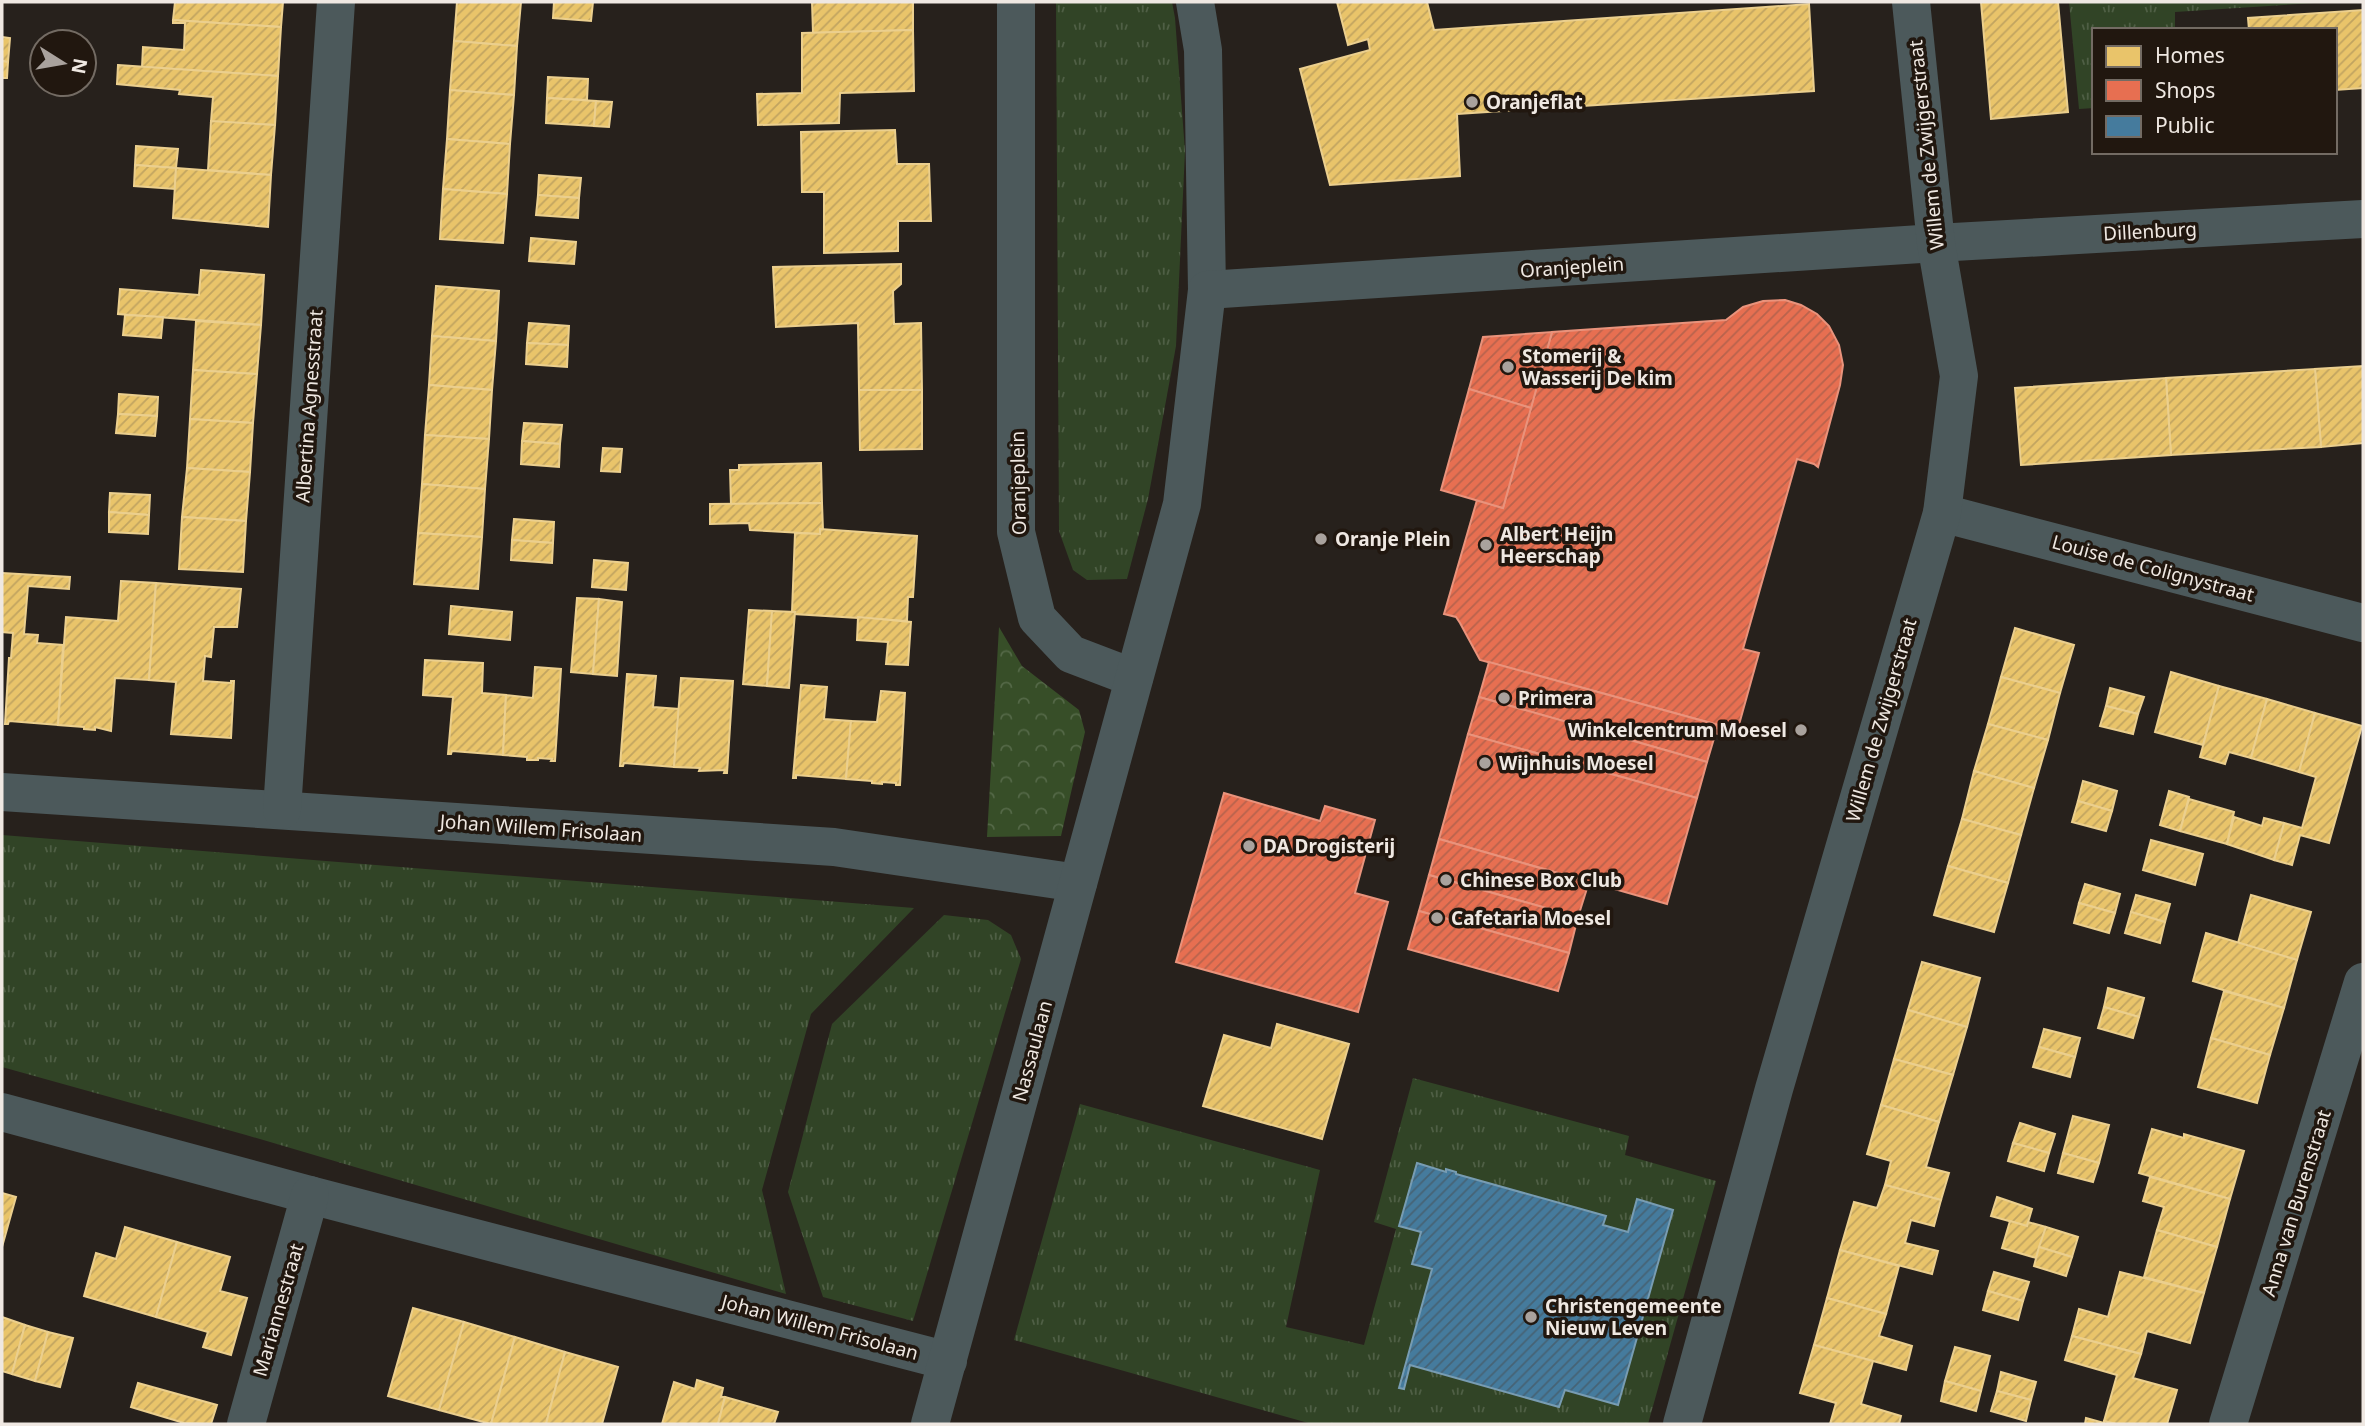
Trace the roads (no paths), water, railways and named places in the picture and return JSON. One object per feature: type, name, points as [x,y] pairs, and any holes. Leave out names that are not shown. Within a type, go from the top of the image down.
[{"type":"street","name":"Albertina Agnesstraat","points":[[282,810],[336,2]]},
{"type":"street","name":"Oranjeplein","points":[[1016,2],[1016,532],[1037,618],[1070,654],[1134,678]]},
{"type":"street","points":[[1134,678],[1182,504],[1207,290],[1203,50],[1195,2]]},
{"type":"street","name":"Willem de Zwijgerstraat","points":[[1682,1424],[1774,1089],[1942,513],[1959,376],[1937,243],[1911,2]]},
{"type":"street","name":"Dillenburg","points":[[1937,243],[2363,219]]},
{"type":"street","name":"Oranjeplein","points":[[1207,290],[1937,243]]},
{"type":"street","name":"Louise de Colignystraat","points":[[1942,513],[2363,623]]},
{"type":"street","name":"Nassaulaan","points":[[930,1424],[1134,678]]},
{"type":"street","name":"Johan Willem Frisolaan","points":[[2,793],[834,847],[1078,883]]},
{"type":"street","name":"Anna van Burenstraat","points":[[2228,1424],[2363,982]]},
{"type":"street","name":"Johan Willem Frisolaan","points":[[2,1112],[310,1195],[948,1360]]},
{"type":"street","name":"Mariannestraat","points":[[246,1424],[310,1195]]},
{"type":"place","name":"Oranjeflat","points":[[1472,102]]},
{"type":"place","name":"Stomerij & Wasserij De kim","points":[[1508,367]]},
{"type":"place","name":"Oranje Plein","points":[[1321,539]]},
{"type":"place","name":"Albert Heijn Heerschap","points":[[1486,545]]},
{"type":"place","name":"Primera","points":[[1504,698]]},
{"type":"place","name":"Winkelcentrum Moesel","points":[[1801,730]]},
{"type":"place","name":"Wijnhuis Moesel","points":[[1485,763]]},
{"type":"place","name":"DA Drogisterij","points":[[1249,846]]},
{"type":"place","name":"Chinese Box Club","points":[[1446,880]]},
{"type":"place","name":"Cafetaria Moesel","points":[[1437,918]]},
{"type":"place","name":"Christengemeente Nieuw Leven","points":[[1531,1317]]}]
